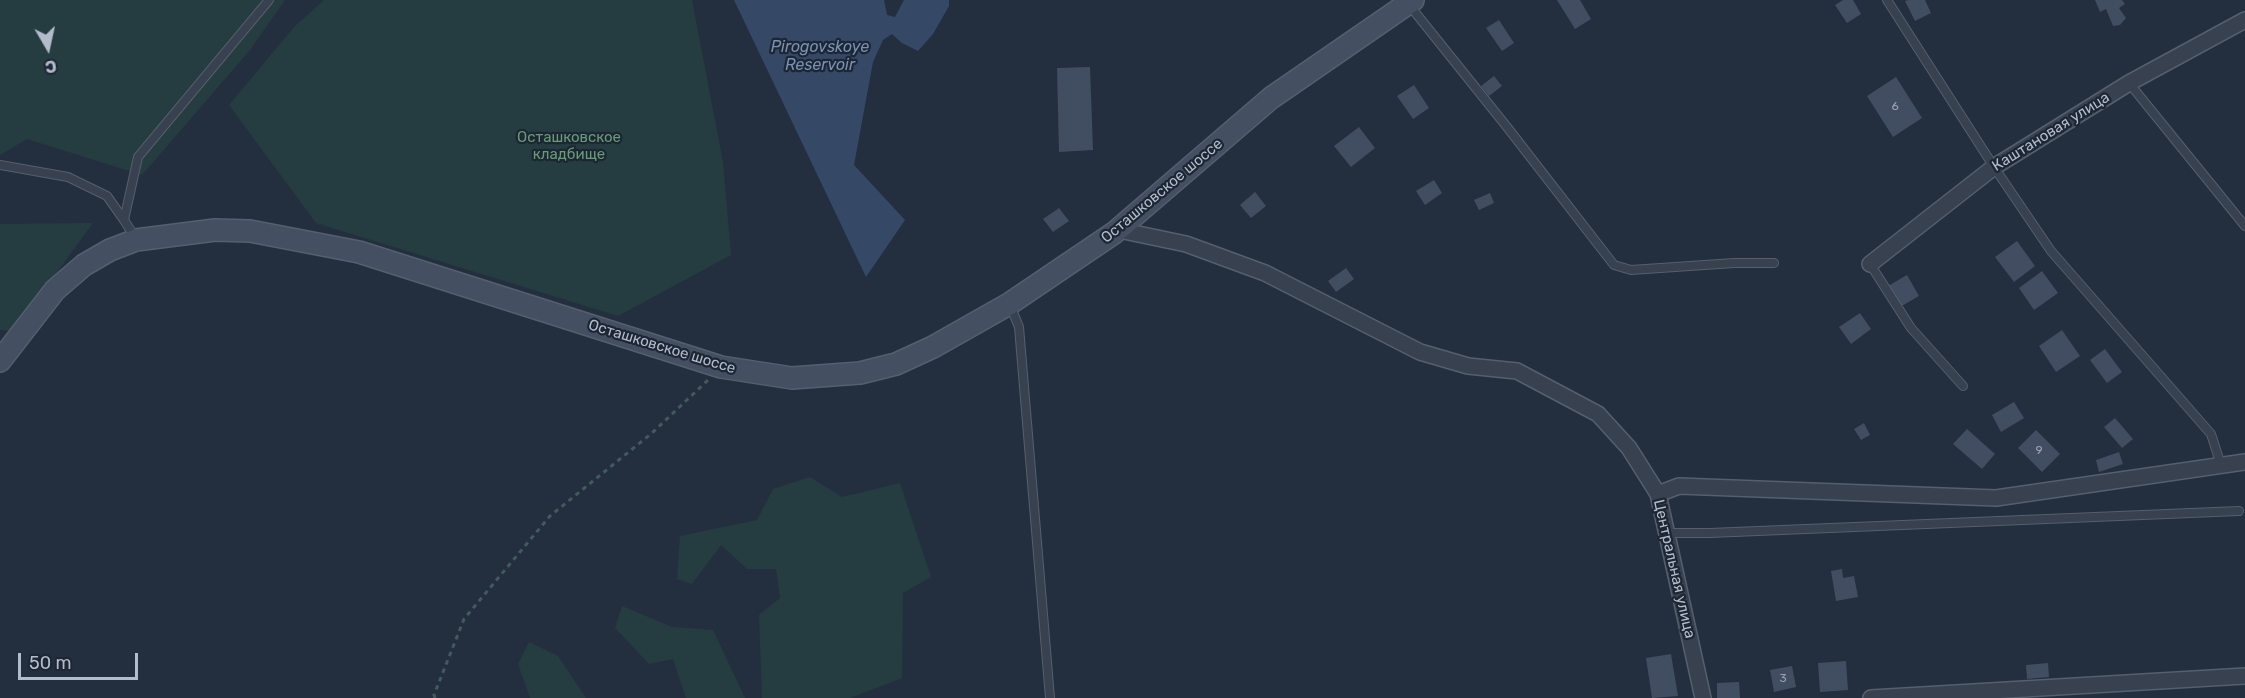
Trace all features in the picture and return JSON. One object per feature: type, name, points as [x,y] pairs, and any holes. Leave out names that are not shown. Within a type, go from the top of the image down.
[{"type":"street","name":"Осташковское шоссе","points":[[0,361],[55,290],[84,266],[110,250],[136,240],[215,230],[250,231],[358,252],[722,367],[792,378],[860,373],[896,364],[933,347],[1009,304],[1119,230],[1271,98],[1410,2]]},
{"type":"street","name":"Каштановая улица","points":[[1870,264],[1994,167],[2129,83],[2245,20]]},
{"type":"street","name":"Центральная улица","points":[[1119,230],[1186,244],[1265,273],[1420,352],[1468,366],[1517,371],[1598,414],[1629,448],[1658,494],[1703,698]]},
{"type":"street","points":[[1658,494],[1679,486],[1996,498],[2245,462]]},
{"type":"street","points":[[1871,698],[2245,676]]},
{"type":"lane","points":[[124,220],[138,157],[269,0]]},
{"type":"lane","points":[[1887,0],[2051,251],[2211,434],[2221,465]]},
{"type":"lane","points":[[1410,2],[1614,265],[1631,270],[1734,263],[1774,263]]},
{"type":"lane","points":[[2129,83],[2245,226]]},
{"type":"lane","points":[[0,165],[68,177],[107,196],[136,240]]},
{"type":"lane","points":[[1870,264],[1911,328],[1963,386]]},
{"type":"lane","points":[[1009,304],[1018,327],[1050,698]]},
{"type":"lane","points":[[1667,533],[2239,512]]},
{"type":"path","points":[[435,698],[434,695],[464,619],[550,516],[652,433],[722,367]]},
{"type":"green space","points":[[0,0],[285,0],[250,50],[142,175],[27,139],[0,155]]},
{"type":"green space","name":"Осташковское кладбище","points":[[324,0],[692,0],[723,162],[731,255],[618,316],[316,223],[229,105],[294,27]]},
{"type":"green space","points":[[93,223],[14,331],[0,330],[0,224]]},
{"type":"green space","points":[[810,477],[842,497],[900,483],[931,577],[903,593],[902,678],[850,698],[762,698],[759,615],[780,598],[776,569],[747,569],[721,545],[692,584],[677,579],[680,536],[757,520],[773,489]]},
{"type":"green space","points":[[622,606],[672,627],[713,630],[745,698],[686,698],[673,659],[649,664],[615,628]]},
{"type":"green space","points":[[529,642],[558,656],[586,698],[530,698],[518,664]]},
{"type":"water","name":"Pirogovskoye Reservoir","points":[[734,0],[884,0],[887,15],[895,17],[904,0],[949,0],[949,6],[933,34],[918,51],[902,43],[892,34],[883,40],[873,62],[854,165],[905,220],[866,277]]},
{"type":"building","points":[[1557,0],[1580,0],[1591,19],[1575,29]]},
{"type":"building","points":[[1843,0],[1853,0],[1861,14],[1847,23],[1835,5]]},
{"type":"building","points":[[1925,0],[1931,13],[1915,21],[1905,1]]},
{"type":"building","points":[[2095,0],[2122,0],[2125,4],[2119,8],[2126,18],[2120,25],[2113,26],[2106,9],[2100,12]]},
{"type":"building","points":[[1499,20],[1514,43],[1502,51],[1486,28]]},
{"type":"building","points":[[1090,67],[1093,150],[1059,152],[1057,68]]},
{"type":"building","points":[[1494,76],[1502,86],[1489,96],[1481,86]]},
{"type":"building","points":[[1896,77],[1922,118],[1893,137],[1867,96]]},
{"type":"building","points":[[1414,85],[1429,108],[1413,119],[1397,96]]},
{"type":"building","points":[[1359,127],[1375,148],[1351,167],[1334,146]]},
{"type":"building","points":[[1434,180],[1442,193],[1425,205],[1416,191]]},
{"type":"building","points":[[1255,192],[1266,206],[1251,218],[1240,205]]},
{"type":"building","points":[[1490,193],[1494,203],[1479,210],[1474,200]]},
{"type":"building","points":[[1059,208],[1069,221],[1053,232],[1043,219]]},
{"type":"building","points":[[2017,241],[2035,266],[2014,282],[1995,257]]},
{"type":"building","points":[[1346,268],[1354,279],[1336,292],[1328,281]]},
{"type":"building","points":[[2042,271],[2058,293],[2034,310],[2019,288]]},
{"type":"building","points":[[1907,275],[1919,296],[1900,307],[1888,286]]},
{"type":"building","points":[[1860,313],[1871,329],[1851,344],[1839,327]]},
{"type":"building","points":[[2062,330],[2080,356],[2056,372],[2039,346]]},
{"type":"building","points":[[2105,349],[2122,372],[2107,383],[2090,360]]},
{"type":"building","points":[[2014,402],[2024,418],[2001,432],[1992,415]]},
{"type":"building","points":[[2115,418],[2133,439],[2122,448],[2104,427]]},
{"type":"building","points":[[1864,423],[1870,435],[1861,440],[1854,429]]},
{"type":"building","points":[[1967,429],[1995,454],[1982,469],[1953,444]]},
{"type":"building","points":[[2036,430],[2060,454],[2042,472],[2018,448]]},
{"type":"building","points":[[2119,452],[2123,464],[2099,472],[2096,460]]},
{"type":"building","points":[[1842,569],[1843,578],[1854,576],[1858,597],[1836,601],[1831,571]]},
{"type":"building","points":[[1671,654],[1678,696],[1652,698],[1646,658]]},
{"type":"building","points":[[1846,661],[1848,690],[1820,692],[1818,663]]},
{"type":"building","points":[[2048,663],[2049,677],[2027,679],[2026,665]]},
{"type":"building","points":[[1792,666],[1796,687],[1774,692],[1770,670]]},
{"type":"building","points":[[1739,682],[1740,698],[1717,698],[1717,683]]}]
